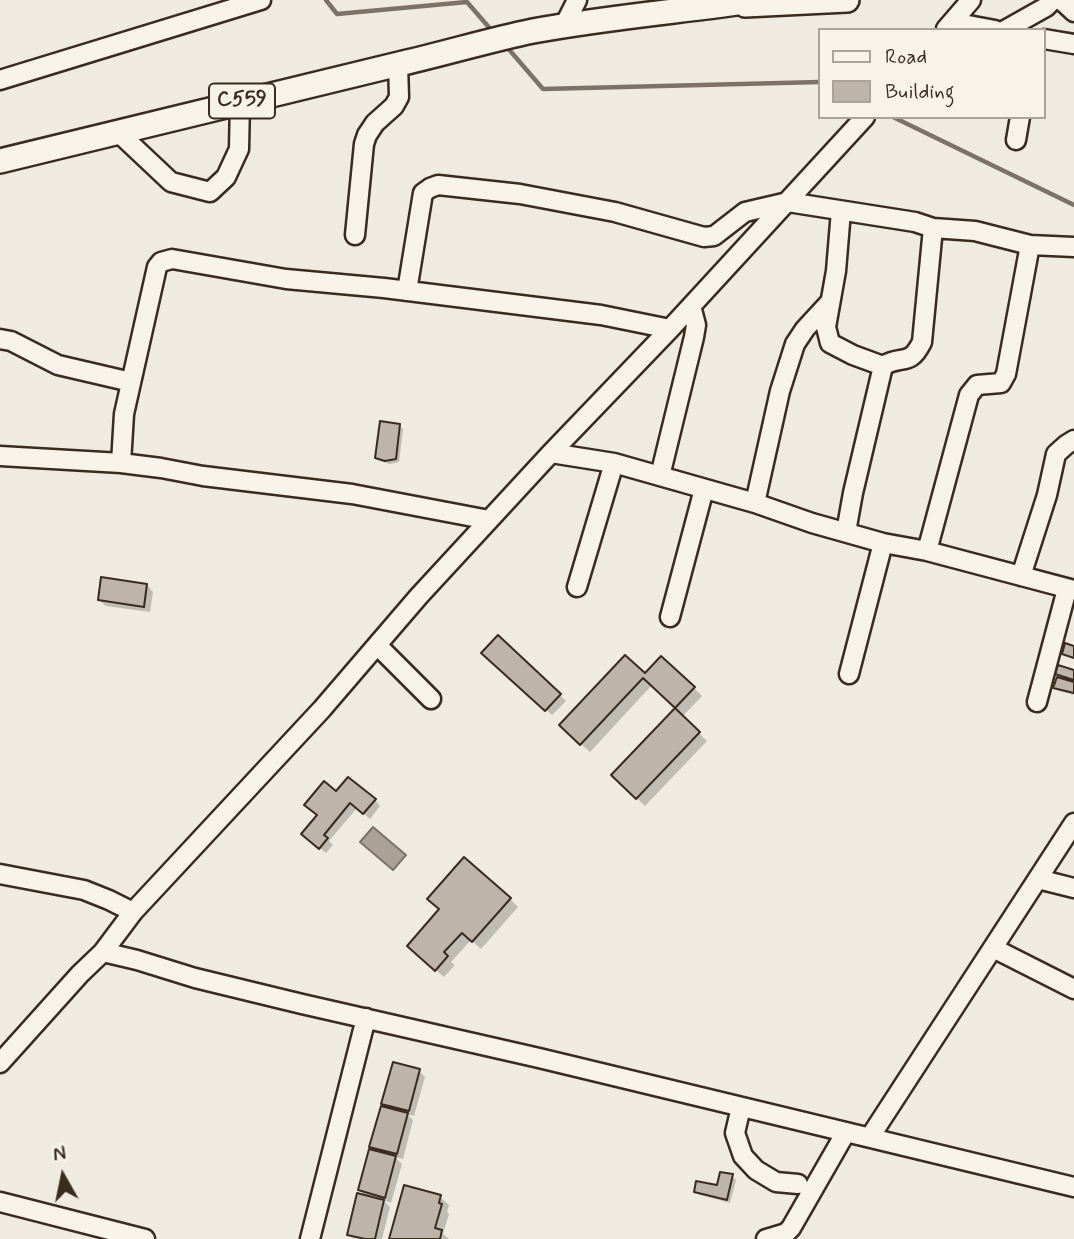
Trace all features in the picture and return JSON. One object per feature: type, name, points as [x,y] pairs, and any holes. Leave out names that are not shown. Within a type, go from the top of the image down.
[{"type":"main road","name":"C559","points":[[0,161],[483,42],[564,26],[759,0]]},
{"type":"main road","name":"C559","points":[[714,6],[847,0]]},
{"type":"street","points":[[0,79],[261,0]]},
{"type":"street","points":[[564,26],[577,0]]},
{"type":"street","points":[[949,26],[971,0]]},
{"type":"street","points":[[1009,28],[1046,7],[1053,0]]},
{"type":"street","points":[[1061,0],[1074,12]]},
{"type":"street","points":[[949,26],[972,28]]},
{"type":"street","points":[[1046,39],[1074,44]]},
{"type":"street","points":[[355,235],[364,144],[375,123],[394,106],[399,97],[398,64]]},
{"type":"street","points":[[119,133],[171,182],[210,192],[226,177],[239,149],[240,102]]},
{"type":"street","points":[[0,1063],[103,952],[133,912],[313,719],[419,596],[863,119]]},
{"type":"street","points":[[1016,140],[1020,119]]},
{"type":"street","points":[[407,290],[423,193],[438,185],[533,196],[615,212],[704,237],[714,236],[745,212],[788,202],[915,222],[933,228],[975,231],[1030,244],[1074,247]]},
{"type":"street","points":[[841,211],[826,327],[830,342],[853,355],[883,366]]},
{"type":"street","points":[[846,532],[883,366],[890,362],[906,360],[916,353],[922,342],[933,228]]},
{"type":"street","points":[[927,551],[969,395],[977,385],[1000,383],[1006,374],[1030,244]]},
{"type":"street","points":[[121,463],[124,414],[154,276],[160,262],[172,260],[286,279],[407,290],[601,315],[670,329]]},
{"type":"street","points":[[755,503],[780,391],[795,344],[829,303]]},
{"type":"street","points":[[660,476],[694,337],[696,325],[691,306]]},
{"type":"street","points":[[0,339],[11,341],[58,365],[131,382]]},
{"type":"street","points":[[1021,576],[1047,495],[1056,454],[1074,440]]},
{"type":"street","points":[[551,453],[614,463],[883,543],[927,551],[1071,589],[1037,702]]},
{"type":"street","points":[[0,456],[161,468],[203,476],[352,494],[489,520]]},
{"type":"street","points":[[577,587],[614,463]]},
{"type":"street","points":[[670,617],[704,489]]},
{"type":"street","points":[[849,674],[883,543]]},
{"type":"street","points":[[377,645],[431,699]]},
{"type":"street","points":[[870,1137],[1074,823]]},
{"type":"street","points":[[0,874],[84,890],[133,912]]},
{"type":"street","points":[[1038,879],[1074,888]]},
{"type":"street","points":[[993,948],[1074,989]]},
{"type":"street","points":[[103,952],[195,978],[1074,1187]]},
{"type":"street","points":[[310,1239],[366,1018]]},
{"type":"street","points":[[741,1107],[735,1133],[743,1156],[756,1170],[776,1182],[798,1184]]},
{"type":"street","points":[[766,1239],[786,1233],[791,1228],[846,1132]]},
{"type":"street","points":[[0,1202],[145,1239]]},
{"type":"shaded area","points":[[373,827],[406,855],[393,870],[360,842]]},
{"type":"building","points":[[380,421],[400,424],[396,459],[385,461],[375,458]]},
{"type":"building","points":[[101,577],[147,584],[144,607],[98,600]]},
{"type":"building","points":[[498,635],[561,694],[545,711],[481,653]]},
{"type":"building","points":[[1065,643],[1074,646],[1074,658],[1062,654]]},
{"type":"building","points":[[625,655],[645,673],[661,656],[695,687],[675,708],[643,678],[580,745],[559,725]]},
{"type":"building","points":[[1058,665],[1074,670],[1074,680],[1055,674]]},
{"type":"building","points":[[1057,677],[1074,682],[1074,693],[1053,688]]},
{"type":"building","points":[[675,708],[700,732],[636,799],[611,775]]},
{"type":"building","points":[[348,777],[376,799],[363,814],[350,803],[324,835],[328,838],[319,849],[301,834],[317,815],[304,805],[324,781],[336,791]]},
{"type":"building","points":[[464,857],[511,898],[472,942],[462,933],[444,952],[448,956],[435,971],[407,946],[439,909],[427,899]]},
{"type":"building","points":[[393,1062],[420,1069],[409,1111],[381,1104]]},
{"type":"building","points":[[381,1106],[408,1113],[397,1154],[369,1147]]},
{"type":"building","points":[[369,1149],[396,1156],[385,1198],[358,1190]]},
{"type":"building","points":[[720,1172],[733,1174],[727,1200],[694,1192],[696,1181],[717,1185]]},
{"type":"building","points":[[404,1185],[441,1195],[439,1203],[442,1204],[435,1228],[442,1230],[440,1239],[389,1239]]},
{"type":"building","points":[[357,1193],[384,1200],[375,1239],[347,1235]]},
{"type":"waterway","points":[[326,0],[337,14],[467,2],[493,32]]},
{"type":"waterway","points":[[506,46],[543,89],[818,82]]},
{"type":"waterway","points":[[897,119],[1074,205]]}]
